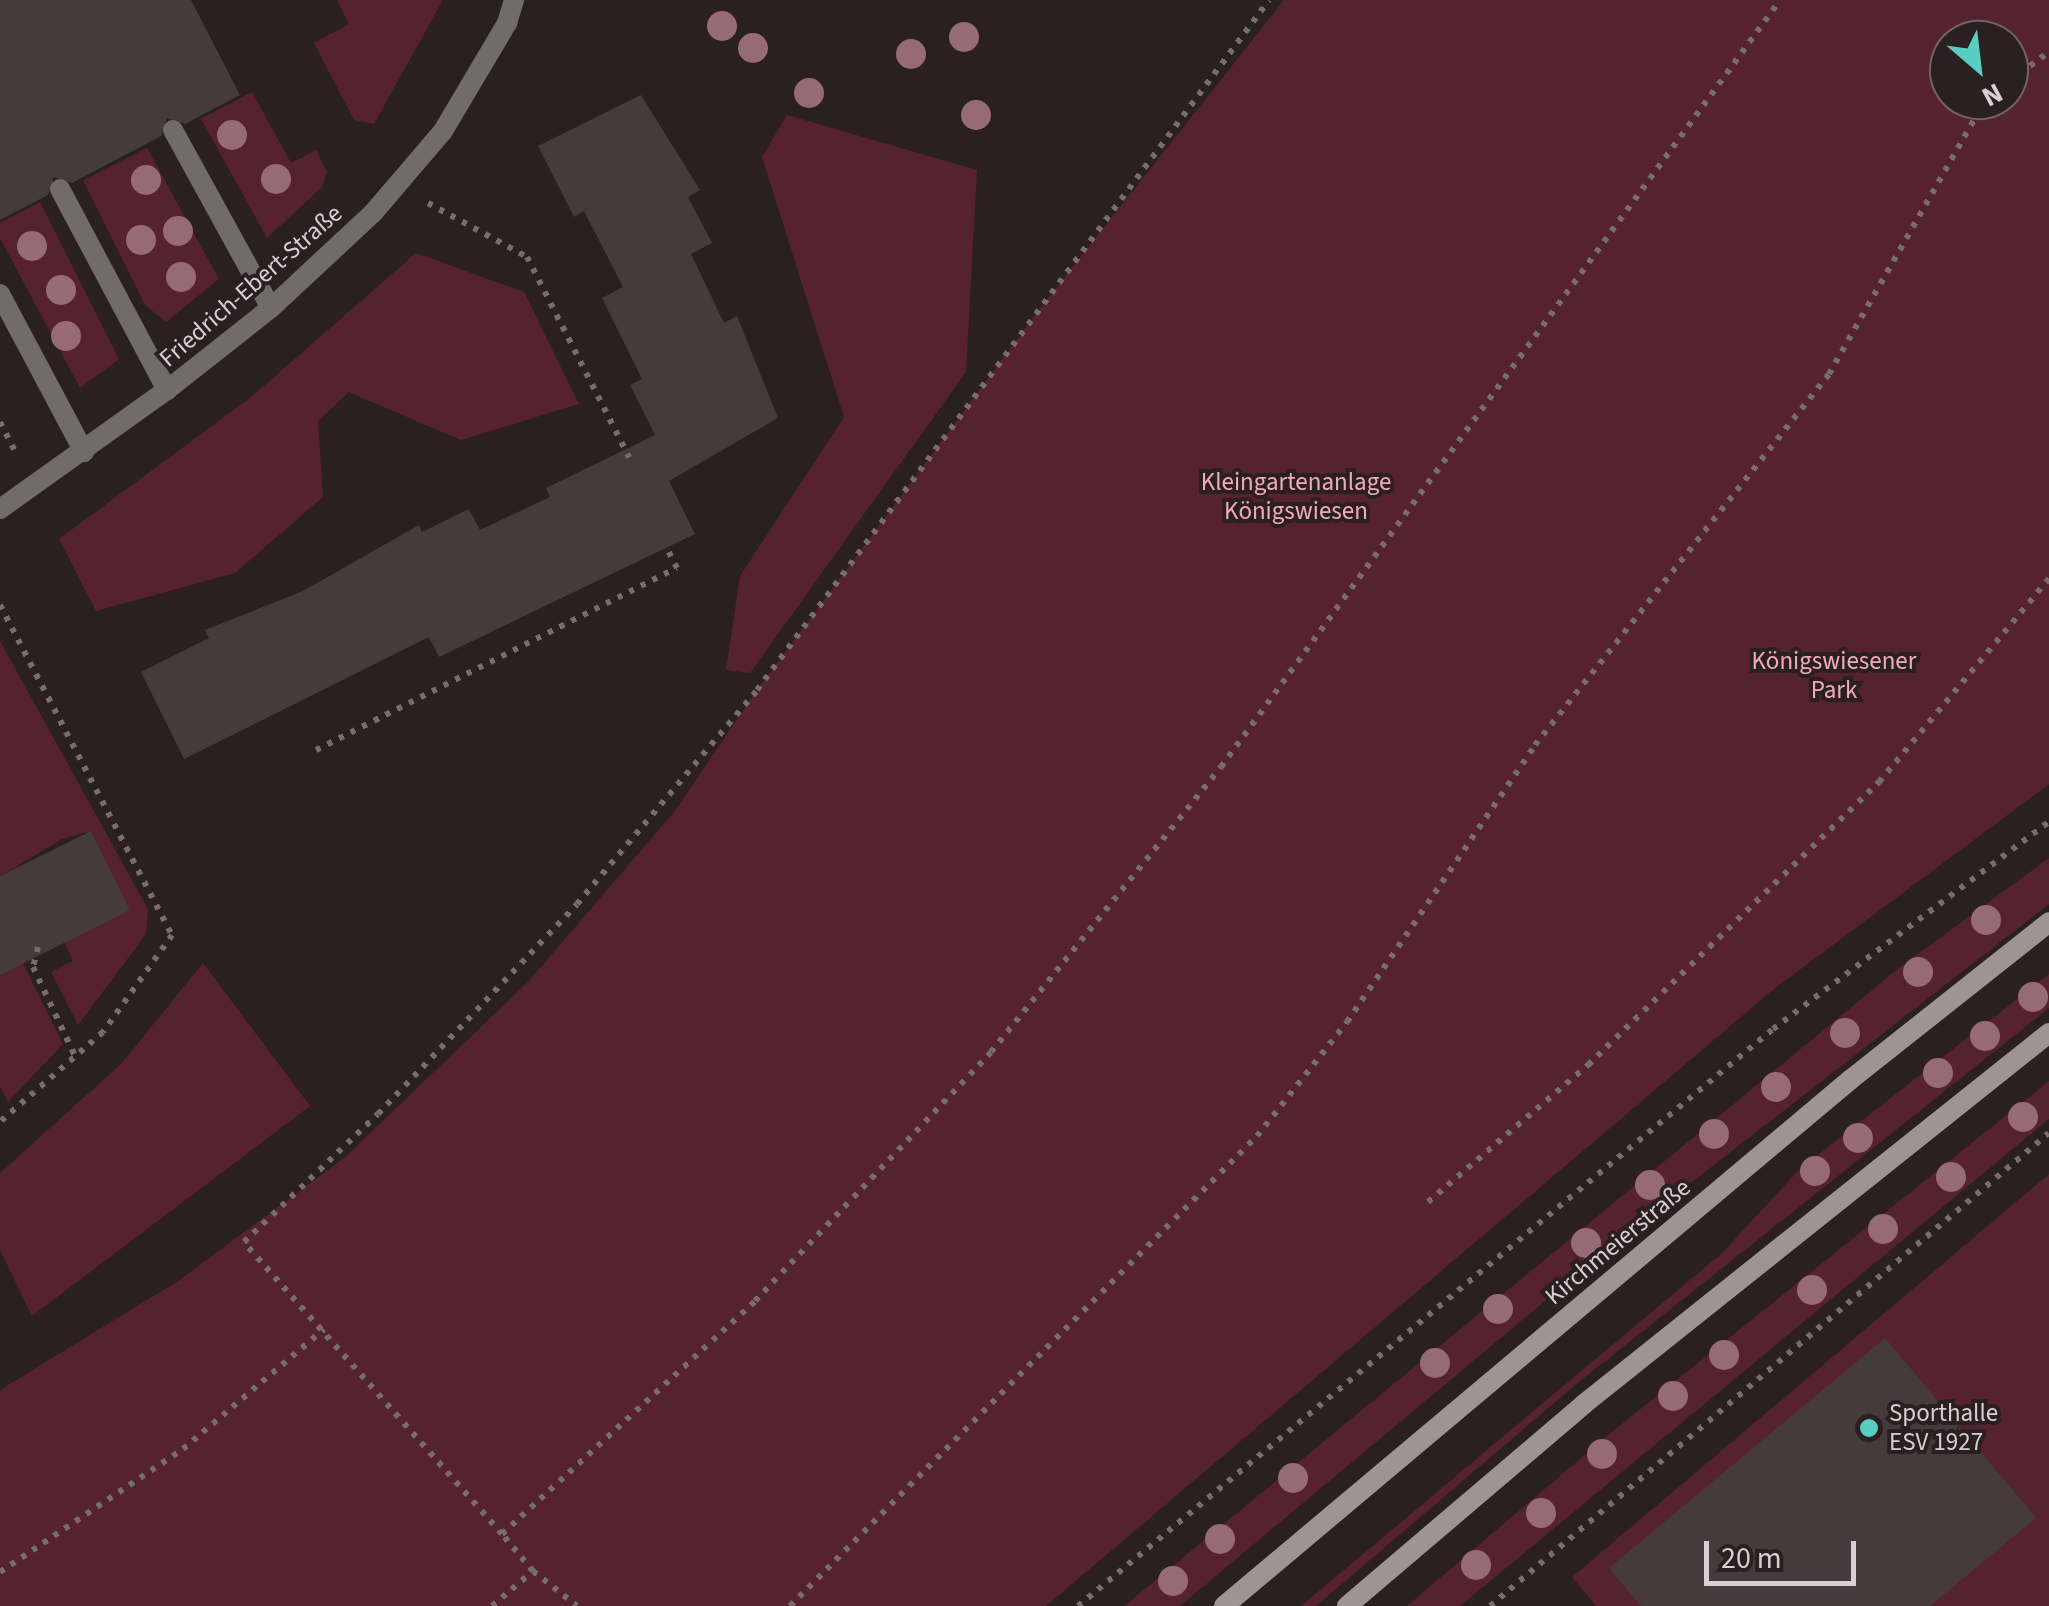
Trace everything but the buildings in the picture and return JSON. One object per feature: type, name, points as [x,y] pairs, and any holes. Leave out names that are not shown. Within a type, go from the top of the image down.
[{"type":"main road","name":"Kirchmeierstraße","points":[[1224,1606],[1850,1080],[2049,922]]},
{"type":"main road","points":[[1347,1606],[1584,1404],[2049,1033]]},
{"type":"street","name":"Friedrich-Ebert-Straße","points":[[0,509],[84,452],[270,308],[396,185],[443,131],[507,23],[514,0]]},
{"type":"street","points":[[173,130],[270,308]]},
{"type":"street","points":[[60,189],[167,390]]},
{"type":"street","points":[[0,294],[84,452]]},
{"type":"path","points":[[578,1606],[533,1571],[244,1242],[512,974],[757,690],[1269,0]]},
{"type":"path","points":[[502,1534],[755,1300],[991,1052],[1221,767],[1780,0]]},
{"type":"path","points":[[790,1606],[1256,1136],[1346,1022],[1535,744],[1829,374],[1974,120]]},
{"type":"path","points":[[396,185],[527,257],[629,457]]},
{"type":"path","points":[[316,750],[676,568],[667,548]]},
{"type":"path","points":[[1428,1202],[1588,1064],[1879,782],[2049,579]]},
{"type":"path","points":[[0,605],[172,935],[103,1032],[0,1122]]},
{"type":"path","points":[[1078,1606],[1773,1030],[2049,822]]},
{"type":"path","points":[[38,947],[32,967],[75,1056]]},
{"type":"path","points":[[1490,1606],[2049,1133]]},
{"type":"path","points":[[0,1572],[183,1449],[324,1330]]},
{"type":"path","points":[[492,1606],[533,1571]]},
{"type":"green space","points":[[337,0],[443,0],[374,124],[354,120],[314,43],[349,24]]},
{"type":"green space","name":"Kleingartenanlage Königswiesen","points":[[1284,0],[2049,0],[2049,784],[1774,989],[1046,1606],[0,1606],[0,1390],[178,1281],[344,1158],[529,981],[674,812],[757,690],[1041,307]]},
{"type":"green space","points":[[252,92],[291,163],[316,150],[327,172],[322,187],[267,238],[201,119]]},
{"type":"green space","points":[[787,115],[977,170],[966,372],[750,673],[726,670],[740,576],[844,417],[762,157]]},
{"type":"green space","points":[[147,148],[219,279],[166,322],[145,305],[83,180]]},
{"type":"green space","points":[[40,202],[119,359],[80,388],[0,238],[0,223]]},
{"type":"green space","points":[[416,253],[524,292],[579,404],[461,440],[349,392],[318,421],[323,497],[235,573],[96,611],[59,539],[251,397]]},
{"type":"green space","points":[[0,641],[148,909],[146,934],[78,1025],[51,972],[73,961],[62,937],[130,910],[91,831],[62,839],[0,876]]},
{"type":"green space","points":[[2049,858],[2049,904],[1619,1239],[1180,1606],[1124,1606],[1899,968]]},
{"type":"green space","points":[[20,957],[63,1044],[8,1102],[0,1086],[0,975]]},
{"type":"green space","points":[[203,963],[310,1106],[32,1316],[0,1250],[0,1173],[122,1063]]},
{"type":"green space","points":[[2049,974],[2049,1008],[1574,1386],[1316,1606],[1301,1606],[1722,1253],[1800,1169]]},
{"type":"green space","points":[[2049,1081],[2049,1119],[1460,1606],[1407,1606],[1613,1431]]},
{"type":"green space","points":[[2049,1174],[2049,1606],[1596,1606],[1572,1577]]},
{"type":"place","name":"Sporthalle ESV 1927","points":[[1869,1428]]},
{"type":"park label","name":"Königswiesener Park","points":[[1834,676]]}]
